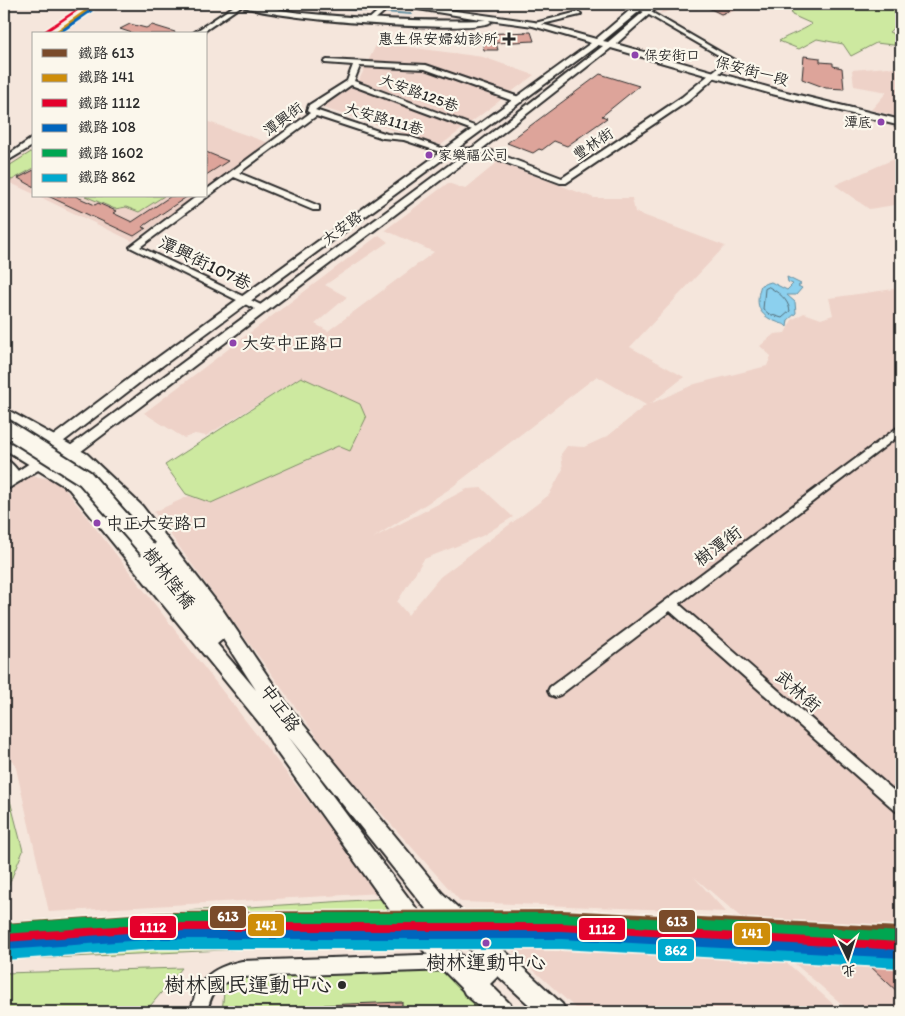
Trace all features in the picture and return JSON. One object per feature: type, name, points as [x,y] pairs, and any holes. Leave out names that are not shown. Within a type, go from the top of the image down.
[{"type":"main road","name":"中正路","points":[[4,413],[82,458],[136,510],[216,614],[275,716],[283,745],[398,905],[473,986],[502,1012]]},
{"type":"main road","name":"樹林陸橋","points":[[4,427],[85,478],[148,550],[275,716]]},
{"type":"main road","name":"中正路","points":[[4,442],[74,485],[434,901],[554,1012]]},
{"type":"main road","points":[[473,986],[497,960]]},
{"type":"street","points":[[198,32],[241,4],[281,13],[408,25],[519,20]]},
{"type":"street","points":[[369,22],[390,4]]},
{"type":"street","name":"保安街一段","points":[[390,4],[519,20],[715,75],[901,122]]},
{"type":"street","name":"大安路","points":[[4,486],[38,464],[71,452],[475,150],[610,45],[657,4]]},
{"type":"street","points":[[638,5],[731,60],[715,75]]},
{"type":"street","name":"大安路","points":[[38,464],[54,442],[244,300],[598,41],[638,5]]},
{"type":"street","points":[[534,24],[578,14]]},
{"type":"street","points":[[327,62],[426,67],[519,100]]},
{"type":"street","points":[[350,82],[357,64]]},
{"type":"street","name":"豐林街","points":[[475,150],[563,181],[685,99],[715,75]]},
{"type":"street","name":"潭興街","points":[[208,193],[316,113],[311,111],[312,106],[350,82]]},
{"type":"street","name":"大安路125巷","points":[[350,82],[478,129]]},
{"type":"street","name":"大安路111巷","points":[[316,113],[386,136],[405,138],[446,152]]},
{"type":"street","points":[[4,161],[32,142]]},
{"type":"street","points":[[446,152],[475,150]]},
{"type":"street","points":[[233,174],[316,208]]},
{"type":"street","name":"潭興街107巷","points":[[199,198],[134,247],[262,309]]},
{"type":"street","name":"樹潭街","points":[[555,691],[901,429]]},
{"type":"street","points":[[4,463],[17,478]]},
{"type":"street","name":"武林街","points":[[670,604],[901,806]]},
{"type":"street","points":[[199,1012],[200,1002],[208,985],[222,973],[242,968],[450,962]]},
{"type":"shaded area","points":[[669,4],[752,4],[722,16],[705,7],[696,10],[687,6],[659,14]]},
{"type":"shaded area","points":[[377,43],[483,57],[534,75],[441,145],[320,107],[358,82]]},
{"type":"shaded area","points":[[888,67],[901,70],[900,117],[871,110],[887,92],[854,86],[852,70]]},
{"type":"shaded area","points":[[208,122],[269,143],[208,188]]},
{"type":"shaded area","points":[[32,150],[32,193],[4,180],[4,167]]},
{"type":"shaded area","points":[[901,156],[901,204],[869,209],[835,185]]},
{"type":"shaded area","points":[[498,162],[594,198],[632,198],[635,212],[725,246],[630,347],[684,377],[650,404],[695,384],[767,366],[771,356],[760,346],[774,334],[785,333],[792,320],[804,313],[821,319],[833,315],[829,298],[901,288],[901,1012],[851,1012],[694,877],[726,912],[461,902],[335,762],[154,512],[189,496],[211,503],[338,446],[301,377],[206,436],[195,434],[184,438],[144,413],[379,235],[388,242],[325,285],[347,297],[315,324],[328,331],[434,252],[385,230],[448,183],[465,189]],"holes":[[[597,376],[646,405],[608,436],[584,447],[567,446],[561,454],[563,469],[549,495],[440,577],[408,615],[397,602],[424,559],[482,536],[513,517],[482,488],[467,489],[373,538],[448,490]]]},
{"type":"shaded area","points":[[42,198],[193,198],[132,241]]},
{"type":"shaded area","points":[[4,470],[58,480],[380,893],[49,912],[15,764],[4,752]]},
{"type":"shaded area","points":[[510,949],[785,961],[842,1012],[580,1012]]},
{"type":"green space","points":[[901,4],[901,21],[889,32],[901,37],[901,46],[876,43],[851,56],[843,44],[817,39],[799,49],[779,41],[812,24],[792,15],[790,5]]},
{"type":"green space","points":[[32,152],[32,169],[12,180],[4,177],[4,169]]},
{"type":"green space","points":[[90,198],[161,198],[139,212],[126,207],[115,209]]},
{"type":"green space","points":[[301,377],[360,404],[366,418],[350,451],[338,446],[211,503],[186,494],[165,465]]},
{"type":"green space","points":[[6,785],[23,851],[4,896],[4,786]]},
{"type":"green space","points":[[380,899],[424,941],[4,960],[4,922]]},
{"type":"green space","name":"樹林國民運動中心","points":[[435,959],[479,1006],[474,1012],[222,1012],[227,963]]},
{"type":"green space","points":[[182,968],[145,1012],[4,1012],[4,973]]},
{"type":"water","points":[[787,277],[801,284],[798,286],[802,288],[796,295],[787,295],[795,302],[796,313],[788,320],[787,327],[765,316],[759,308],[758,297],[761,285],[771,282],[787,290],[793,284],[788,282]]},
{"type":"building","points":[[701,4],[746,4],[746,5],[721,14]]},
{"type":"building","points":[[130,24],[146,28],[152,25],[175,32],[129,32],[120,29]]},
{"type":"building","name":"惠生保安婦幼診所","points":[[531,32],[534,41],[496,43],[498,50],[484,50],[480,34]]},
{"type":"building","points":[[804,56],[820,58],[820,62],[833,63],[833,66],[842,68],[844,89],[826,88],[802,79]]},
{"type":"building","points":[[600,74],[639,86],[602,116],[607,118],[567,146],[554,141],[542,150],[539,149],[533,153],[507,143]]},
{"type":"building","points":[[208,153],[228,161],[208,174]]},
{"type":"building","points":[[32,171],[32,186],[18,178]]},
{"type":"building","points":[[52,198],[79,198],[95,205],[98,203],[116,211],[113,213],[132,222],[168,198],[185,198],[142,227],[146,228],[134,236]]},
{"type":"building","points":[[869,965],[901,966],[901,995]]},
{"type":"building","name":"樹林國民運動中心","points":[[402,1002],[402,1012],[324,1012],[324,1005]]},
{"type":"waterway","points":[[277,4],[411,14]]},
{"type":"rail line","name":"1112","points":[[44,32],[86,4]]},
{"type":"rail line","name":"141","points":[[56,32],[87,11]]},
{"type":"rail line","name":"108","points":[[60,32],[91,11]]},
{"type":"rail line","name":"613","points":[[4,928],[159,917],[562,915],[901,932]]},
{"type":"rail line","name":"1602","points":[[4,929],[156,918],[561,918],[901,937]]},
{"type":"rail line","name":"141","points":[[5,937],[159,926],[562,924],[901,941]]},
{"type":"rail line","name":"1112","points":[[4,938],[156,927],[561,927],[901,946]]},
{"type":"rail line","name":"108","points":[[5,947],[156,936],[561,936],[901,955]]},
{"type":"rail line","name":"862","points":[[5,955],[157,944],[561,944],[900,963]]},
{"type":"place","name":"惠生保安婦幼診所","points":[[509,39]]},
{"type":"place","name":"保安街口","points":[[635,55]]},
{"type":"place","name":"潭底","points":[[881,122]]},
{"type":"place","name":"家樂福公司","points":[[429,155]]},
{"type":"place","name":"大安中正路口","points":[[233,343]]},
{"type":"place","name":"中正大安路口","points":[[97,523]]},
{"type":"place","name":"樹林運動中心","points":[[486,943]]},
{"type":"place","name":"樹林國民運動中心","points":[[342,985]]}]
